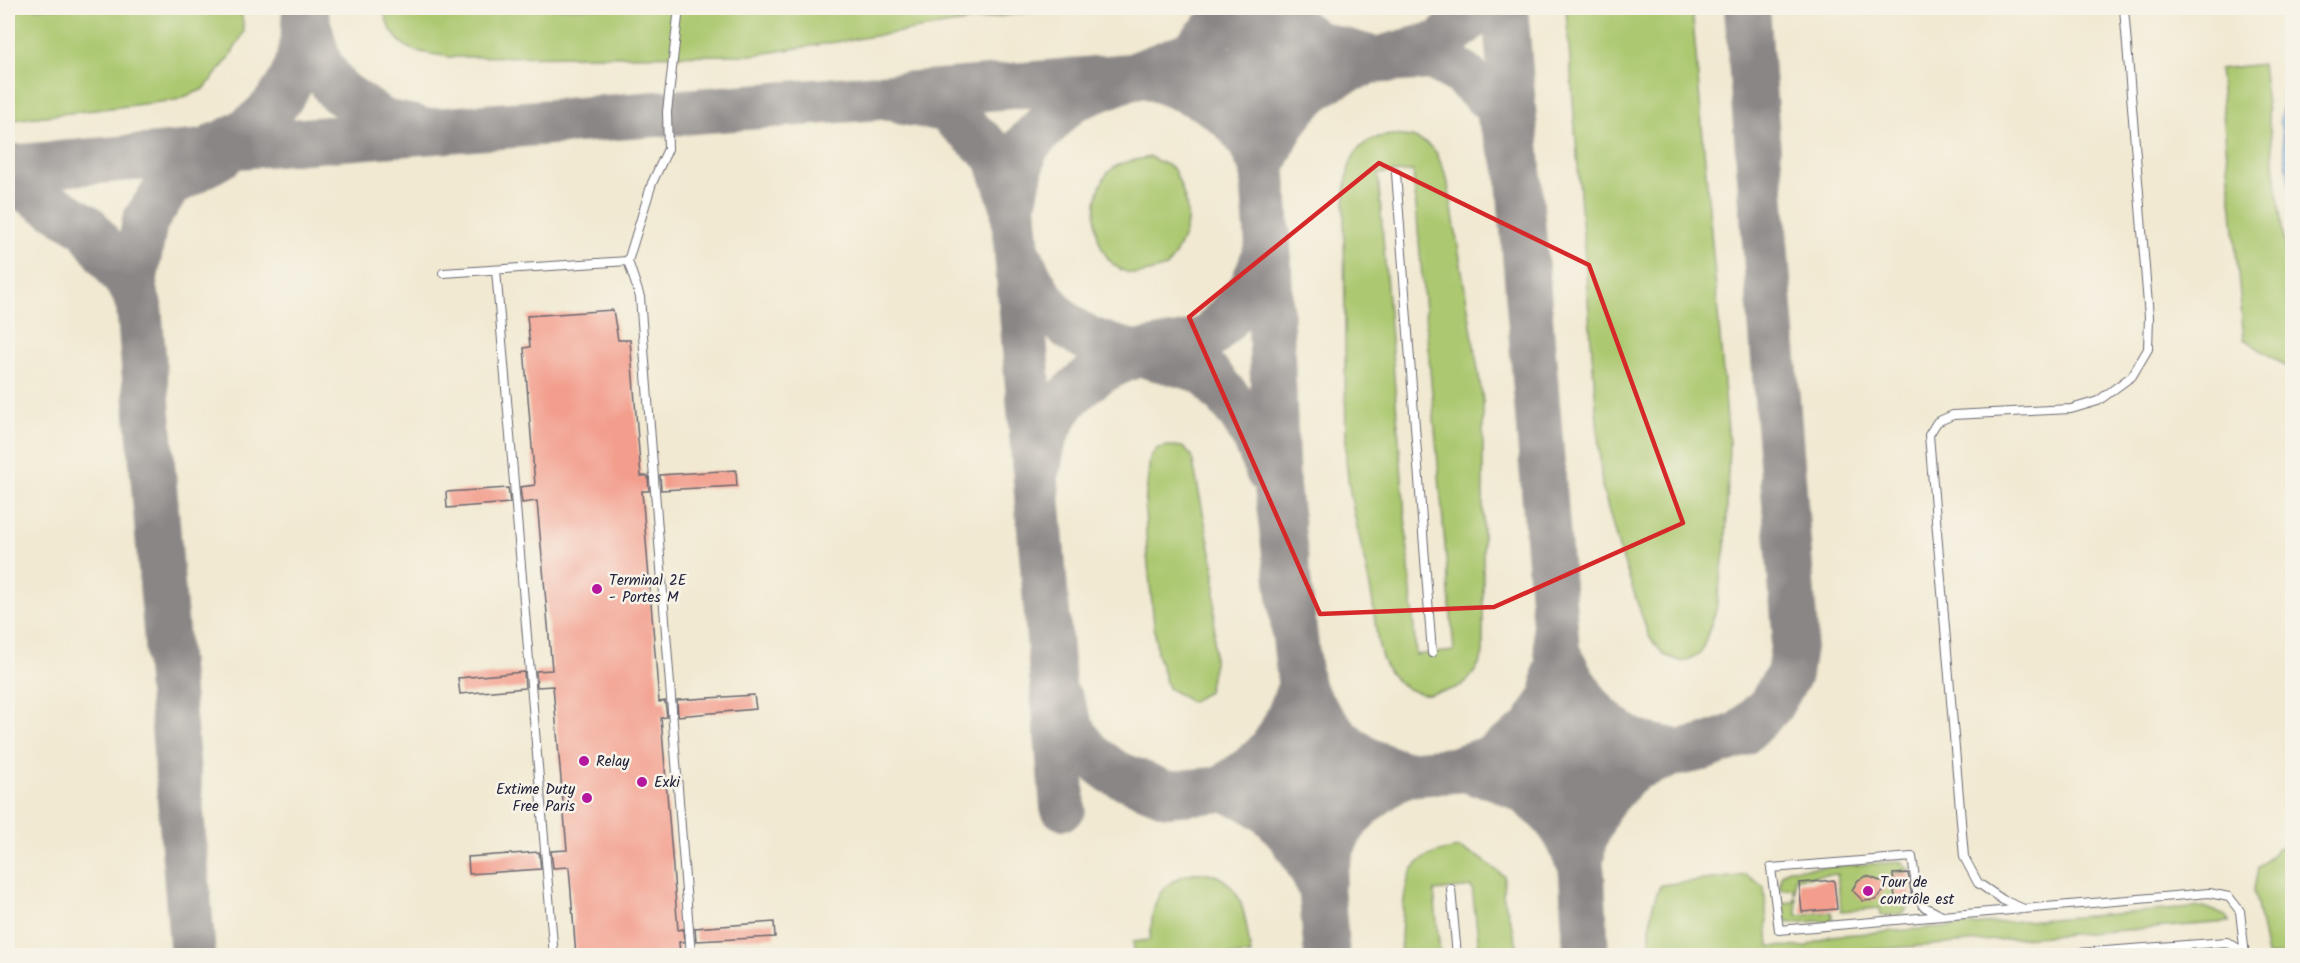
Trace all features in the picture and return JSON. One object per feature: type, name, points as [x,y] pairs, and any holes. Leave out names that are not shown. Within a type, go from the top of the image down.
[{"type":"lane","points":[[678,8],[667,112],[668,148],[652,183],[628,261],[640,297],[691,956]]},
{"type":"lane","points":[[2024,909],[2003,900],[1978,883],[1964,857],[1929,435],[1937,422],[1953,415],[2071,409],[2098,401],[2132,376],[2148,349],[2149,317],[2124,8]]},
{"type":"lane","points":[[1396,173],[1432,653]]},
{"type":"lane","points":[[443,273],[628,261]]},
{"type":"lane","points":[[496,270],[554,956]]},
{"type":"lane","points":[[1942,916],[1923,906],[1917,892],[1912,857],[1771,868],[1779,930],[2024,909],[2209,893],[2229,897],[2240,911],[2245,954]]},
{"type":"lane","points":[[1450,889],[1457,956]]},
{"type":"lane","points":[[2037,956],[2227,942],[2245,954]]},
{"type":"highlighted area","points":[[1379,163],[1589,265],[1683,523],[1494,607],[1320,614],[1189,317]]},
{"type":"green space","points":[[8,8],[241,8],[244,32],[229,58],[204,89],[176,100],[12,120],[8,115]]},
{"type":"green space","points":[[384,8],[1055,8],[753,55],[449,57],[420,52],[406,46],[392,32]]},
{"type":"green space","points":[[1566,8],[1692,8],[1729,443],[1726,540],[1716,610],[1701,653],[1683,662],[1664,655],[1649,637],[1618,545],[1602,486]]},
{"type":"green space","points":[[2262,64],[2292,310],[2292,370],[2244,339],[2219,69]]},
{"type":"green space","points":[[1393,135],[1412,137],[1426,143],[1436,152],[1447,178],[1483,401],[1483,654],[1467,681],[1447,691],[1428,694],[1408,689],[1398,682],[1383,660],[1353,509],[1346,458],[1344,207],[1346,181],[1352,159],[1358,150],[1366,142],[1378,137]],"holes":[[[1413,171],[1454,651],[1416,655],[1378,174]]]},
{"type":"green space","points":[[1150,157],[1173,168],[1180,182],[1187,207],[1186,230],[1176,254],[1167,267],[1135,274],[1121,269],[1110,260],[1102,248],[1097,233],[1096,201],[1100,186],[1111,170],[1127,162]]},
{"type":"green space","points":[[1184,447],[1192,457],[1215,573],[1214,662],[1208,692],[1191,702],[1168,688],[1157,653],[1147,555],[1145,505],[1150,457],[1158,448]]},
{"type":"green space","points":[[2292,847],[2292,955],[2267,955],[2254,890],[2258,868],[2278,848]]},
{"type":"green space","points":[[1458,848],[1480,858],[1504,876],[1503,895],[1520,955],[1480,955],[1472,887],[1434,891],[1440,955],[1400,956],[1405,894],[1411,872],[1425,858]]},
{"type":"green space","points":[[1902,862],[1910,872],[1893,874],[1896,899],[1912,898],[1907,909],[1897,914],[1881,916],[1880,908],[1841,911],[1837,874],[1795,878],[1794,894],[1793,888],[1780,889],[1781,877],[1789,869]]},
{"type":"green space","points":[[1193,873],[1212,874],[1223,879],[1232,887],[1242,908],[1251,955],[1135,955],[1133,942],[1150,940],[1155,906],[1163,889],[1180,877]]},
{"type":"green space","points":[[1747,875],[1764,887],[1769,946],[1805,947],[1830,936],[2204,907],[2226,916],[2229,922],[1804,955],[1651,955],[1652,910],[1661,885]]},
{"type":"green space","points":[[1794,897],[1796,897],[1797,915],[1832,912],[1832,920],[1791,923],[1784,919],[1781,903],[1794,902]]},
{"type":"water","points":[[2292,91],[2292,203],[2280,120],[2284,97]]},
{"type":"building","name":"Terminal 2E - Portes M","points":[[613,310],[618,340],[630,340],[641,476],[648,476],[649,491],[642,491],[659,702],[665,701],[667,717],[661,718],[678,930],[683,929],[684,942],[679,942],[680,956],[576,956],[569,867],[553,868],[551,851],[567,850],[553,686],[537,687],[536,671],[552,670],[537,501],[522,503],[520,487],[535,485],[524,348],[530,347],[527,316]]},
{"type":"building","points":[[736,470],[737,486],[661,490],[660,475]]},
{"type":"building","points":[[508,488],[510,503],[447,508],[446,492]]},
{"type":"building","points":[[524,672],[525,688],[460,694],[458,678]]},
{"type":"building","points":[[754,695],[756,709],[678,716],[677,700]]},
{"type":"building","points":[[539,852],[541,869],[469,874],[468,857]]},
{"type":"building","points":[[1908,873],[1912,898],[1895,900],[1893,874]]},
{"type":"building","name":"Tour de contrôle est","points":[[1866,876],[1890,885],[1875,900],[1863,901],[1852,890],[1858,880]]},
{"type":"building","points":[[1834,880],[1837,909],[1802,912],[1799,883]]},
{"type":"building","points":[[774,922],[775,937],[696,941],[695,928]]},
{"type":"taxiway","points":[[217,145],[249,129],[263,117],[285,90],[300,58],[305,8]]},
{"type":"taxiway","points":[[1013,205],[1025,147],[1070,100],[1192,53],[1230,13],[1232,8]]},
{"type":"taxiway","points":[[1251,8],[1268,245],[1277,487],[1312,781],[1327,956]]},
{"type":"taxiway","points":[[1275,8],[1281,16],[1315,43],[1376,60],[1440,43],[1481,8]]},
{"type":"taxiway","points":[[1505,8],[1557,650],[1582,876],[1586,956]]},
{"type":"taxiway","points":[[1453,770],[1678,753],[1703,748],[1741,734],[1770,706],[1789,674],[1795,633],[1747,8]]},
{"type":"taxiway","points":[[306,17],[319,63],[337,90],[383,122],[415,128]]},
{"type":"taxiway","points":[[8,168],[195,153],[238,146],[1132,76],[1432,57],[1460,72],[1495,104],[1517,163]]},
{"type":"taxiway","points":[[1263,166],[1279,132],[1299,104],[1325,82],[1359,66]]},
{"type":"taxiway","points":[[1152,77],[1192,93],[1228,115],[1247,137],[1262,167]]},
{"type":"taxiway","points":[[904,102],[945,109],[996,155],[1013,205],[1063,807]]},
{"type":"taxiway","points":[[8,181],[14,182],[87,227],[133,289],[145,221],[169,185],[222,155]]},
{"type":"taxiway","points":[[1039,463],[1043,442],[1050,424],[1072,394],[1101,371],[1138,354],[1206,339],[1252,287],[1267,249]]},
{"type":"taxiway","points":[[1022,261],[1044,301],[1068,327],[1081,335],[1110,347],[1191,367],[1210,376],[1243,417],[1260,448],[1268,471]]},
{"type":"taxiway","points":[[133,289],[139,306],[193,956]]},
{"type":"taxiway","points":[[1562,661],[1582,696],[1609,726],[1636,743],[1668,750]]},
{"type":"taxiway","points":[[1061,702],[1072,730],[1089,754],[1113,772],[1167,794],[1453,770],[1492,758],[1532,730],[1554,694],[1555,672]]},
{"type":"taxiway","points":[[1220,789],[1251,768],[1272,747],[1287,722],[1300,687]]},
{"type":"taxiway","points":[[1301,687],[1320,717],[1345,744],[1369,760],[1404,774]]},
{"type":"taxiway","points":[[1582,855],[1583,842],[1599,805],[1633,768],[1665,757]]},
{"type":"taxiway","points":[[1476,773],[1508,782],[1537,801],[1560,826],[1575,855]]},
{"type":"taxiway","points":[[1324,877],[1334,842],[1351,815],[1375,794],[1405,774]]},
{"type":"taxiway","points":[[1220,789],[1237,793],[1252,801],[1278,821],[1299,848],[1316,879]]},
{"type":"place","name":"Terminal 2E - Portes M","points":[[597,589]]},
{"type":"place","name":"Relay","points":[[584,761]]},
{"type":"place","name":"Exki","points":[[642,782]]},
{"type":"place","name":"Extime Duty Free Paris","points":[[587,798]]},
{"type":"place","name":"Tour de contrôle est","points":[[1868,891]]}]
